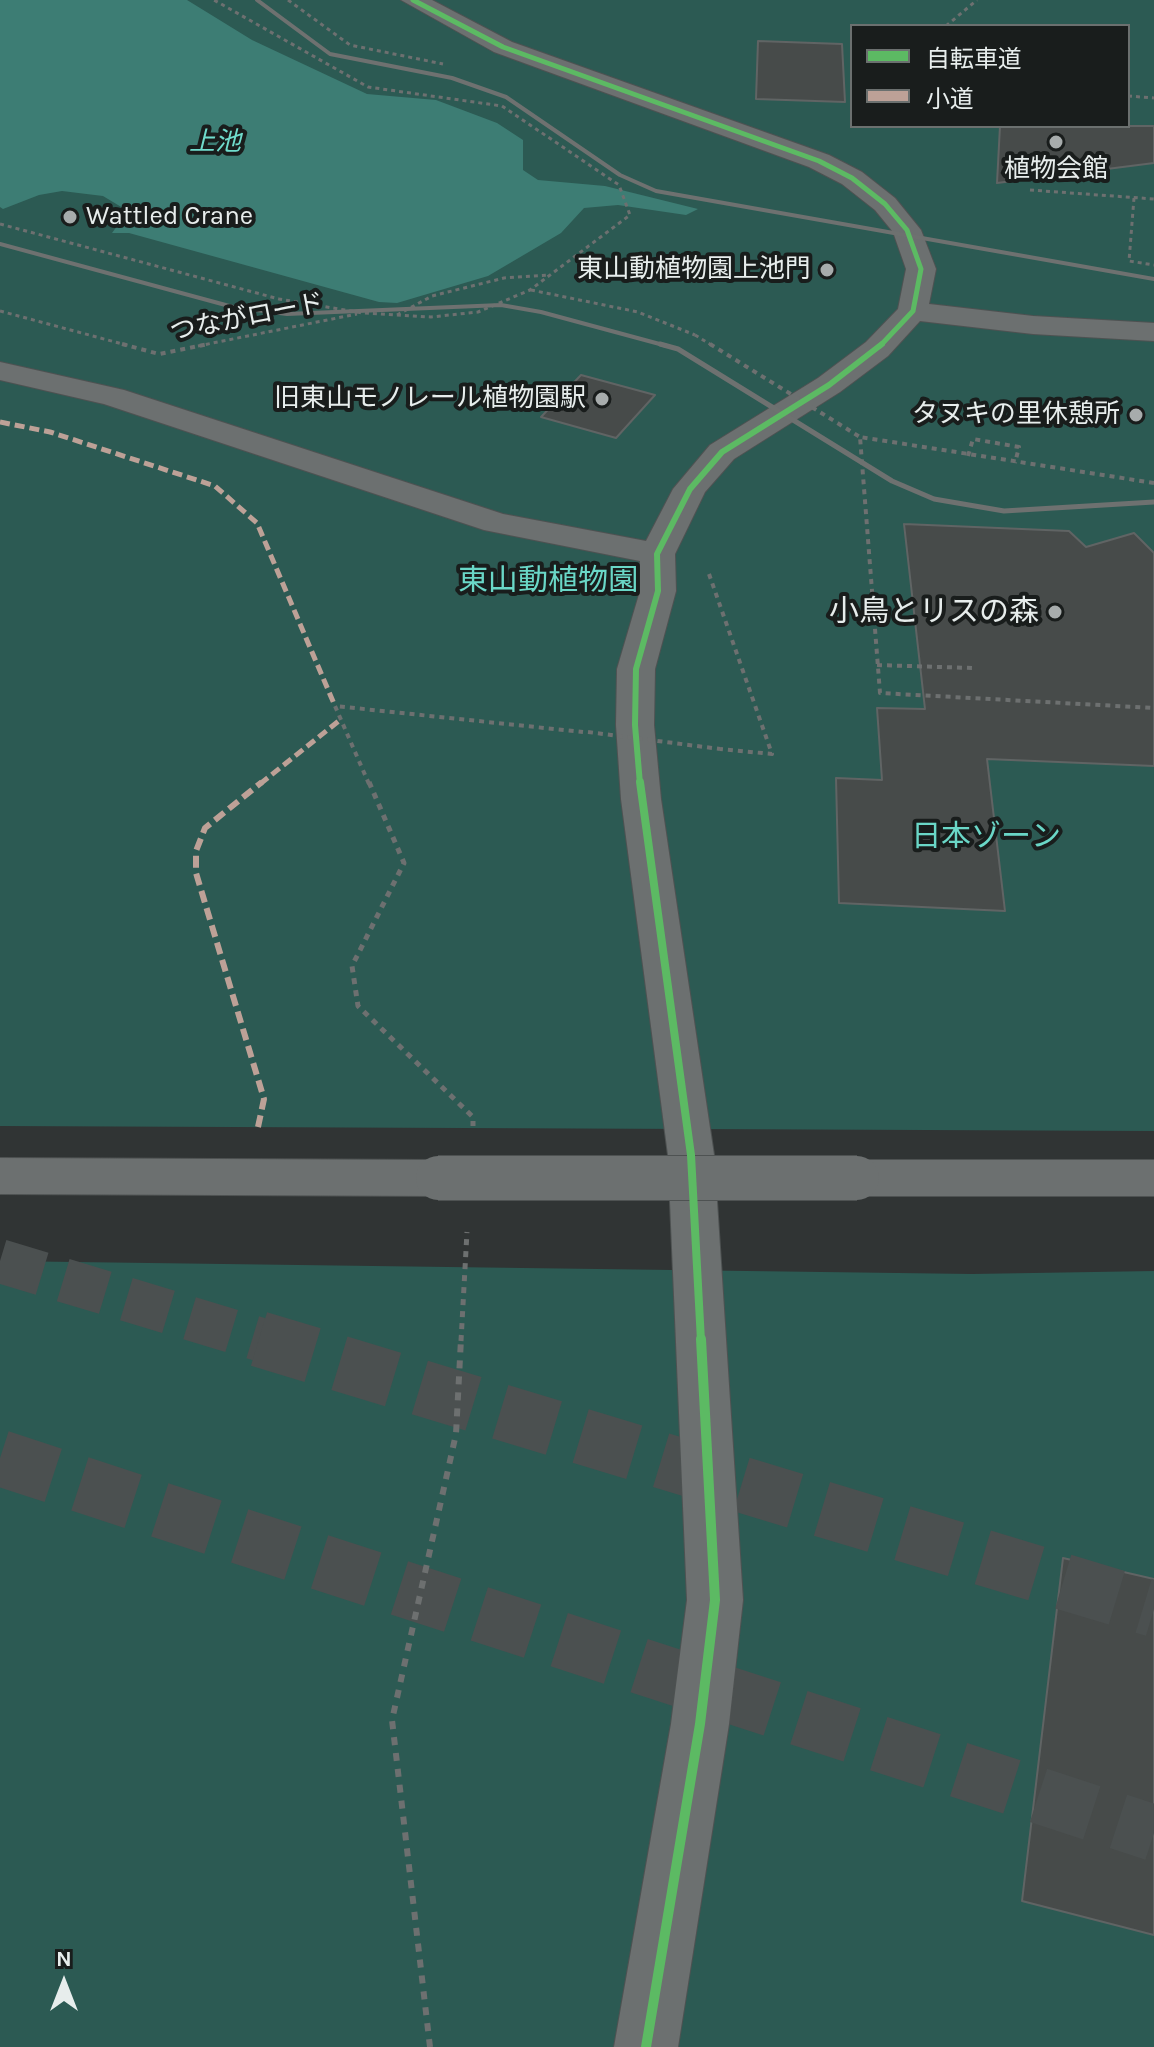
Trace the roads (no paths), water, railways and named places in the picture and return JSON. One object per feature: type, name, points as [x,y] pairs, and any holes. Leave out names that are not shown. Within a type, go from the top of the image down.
[{"type":"street","points":[[413,0],[503,47],[629,94],[802,152],[852,178],[885,204],[907,230],[921,269],[913,311],[865,358],[722,452],[690,489],[657,554],[658,591],[636,669],[635,725],[641,799],[691,1155],[715,1600],[700,1724],[646,2047]]},
{"type":"street","points":[[913,311],[1033,325],[1154,332]]},
{"type":"street","points":[[0,371],[113,397],[496,523],[657,554]]},
{"type":"street","points":[[0,1176],[1154,1178]]},
{"type":"water","name":"上池","points":[[0,0],[187,0],[252,40],[367,94],[436,100],[497,123],[523,140],[523,170],[538,180],[605,186],[698,209],[686,215],[618,205],[584,208],[561,233],[488,276],[397,303],[379,302],[129,233],[112,233],[128,211],[103,196],[62,191],[39,195],[3,209],[0,207]]},
{"type":"tunnel","points":[[0,1261],[265,1341]]},
{"type":"tunnel","points":[[259,1339],[1154,1609]]},
{"type":"tunnel","points":[[0,1458],[1154,1833]]},
{"type":"railway","points":[[257,0],[330,54],[452,78],[506,97],[620,175],[656,191],[1154,279]]},
{"type":"railway","points":[[0,244],[233,307],[287,314],[501,305],[541,312],[667,346]]},
{"type":"railway","points":[[660,344],[678,349],[892,481],[934,499],[1004,511],[1154,502]]},
{"type":"place","name":"植物会館","points":[[1056,142]]},
{"type":"place","name":"Wattled Crane","points":[[70,217]]},
{"type":"place","name":"東山動植物園上池門","points":[[827,270]]},
{"type":"place","name":"旧東山モノレール植物園駅","points":[[602,399]]},
{"type":"place","name":"タヌキの里休憩所","points":[[1136,415]]},
{"type":"place","name":"小鳥とリスの森","points":[[1055,612]]},
{"type":"park label","name":"東山動植物園","points":[[548,581]]},
{"type":"park label","name":"日本ゾーン","points":[[986,837]]}]
